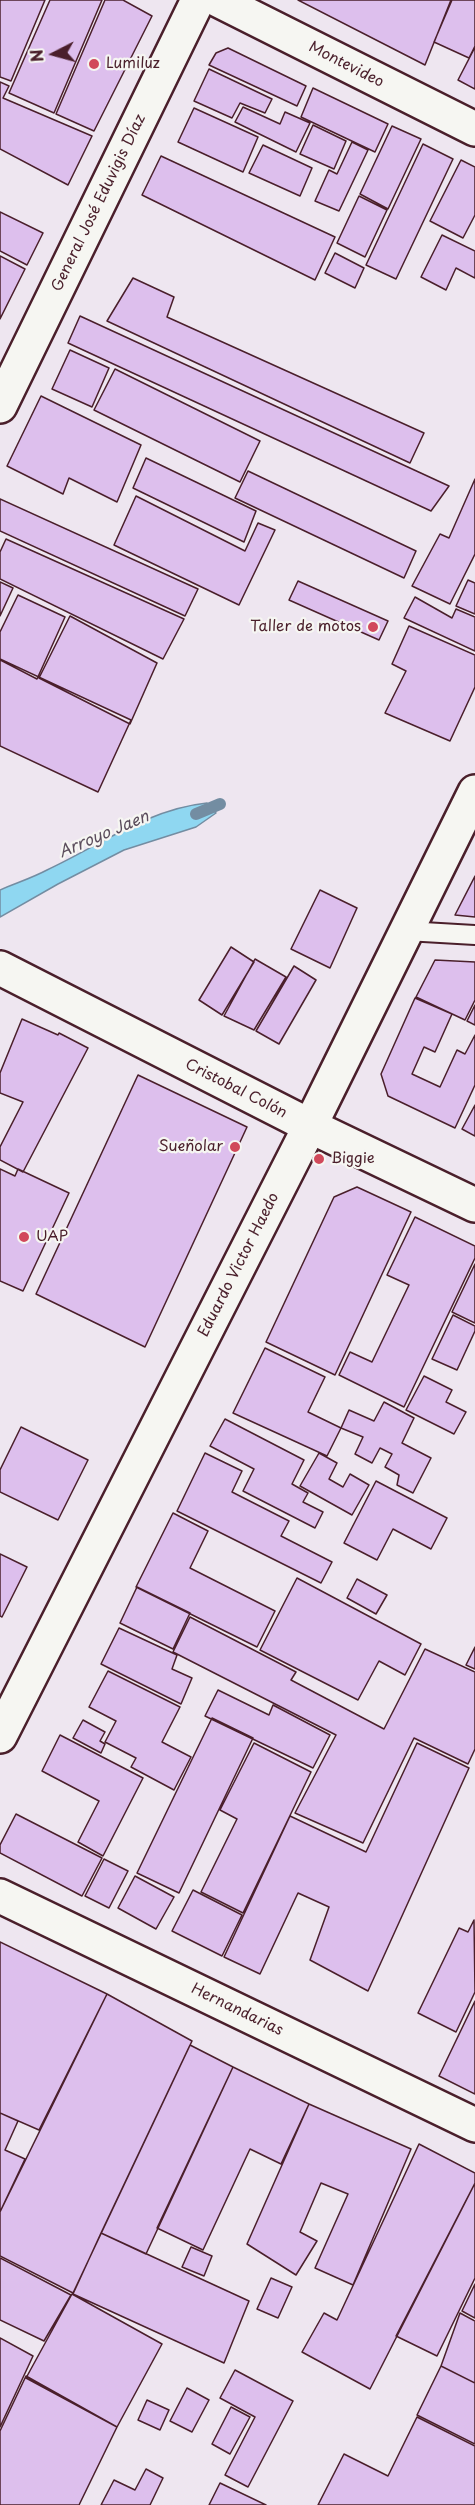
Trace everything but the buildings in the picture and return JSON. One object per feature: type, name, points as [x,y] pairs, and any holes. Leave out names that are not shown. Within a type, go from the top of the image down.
[{"type":"street","name":"General José Eduvigis Díaz","points":[[0,406],[198,0]]},
{"type":"street","name":"Montevideo","points":[[218,0],[475,129]]},
{"type":"street","name":"Eduardo Victor Haedo","points":[[0,1736],[310,1126],[475,792]]},
{"type":"street","name":"Cristobal Colón","points":[[0,968],[310,1126],[475,1205]]},
{"type":"street","name":"Hernandarias","points":[[0,1896],[475,2125]]},
{"type":"lane","points":[[406,931],[475,935]]},
{"type":"water","points":[[207,803],[216,813],[196,827],[124,850],[0,917],[0,890],[41,873],[144,821],[185,807]]},
{"type":"waterway","name":"Arroyo Jaen","points":[[196,814],[220,804]]},
{"type":"place","name":"Lumiluz","points":[[94,64]]},
{"type":"place","name":"Taller de motos","points":[[373,627]]},
{"type":"place","name":"Sueñolar","points":[[235,1147]]},
{"type":"place","name":"Biggie","points":[[319,1159]]},
{"type":"place","name":"UAP","points":[[24,1237]]}]
